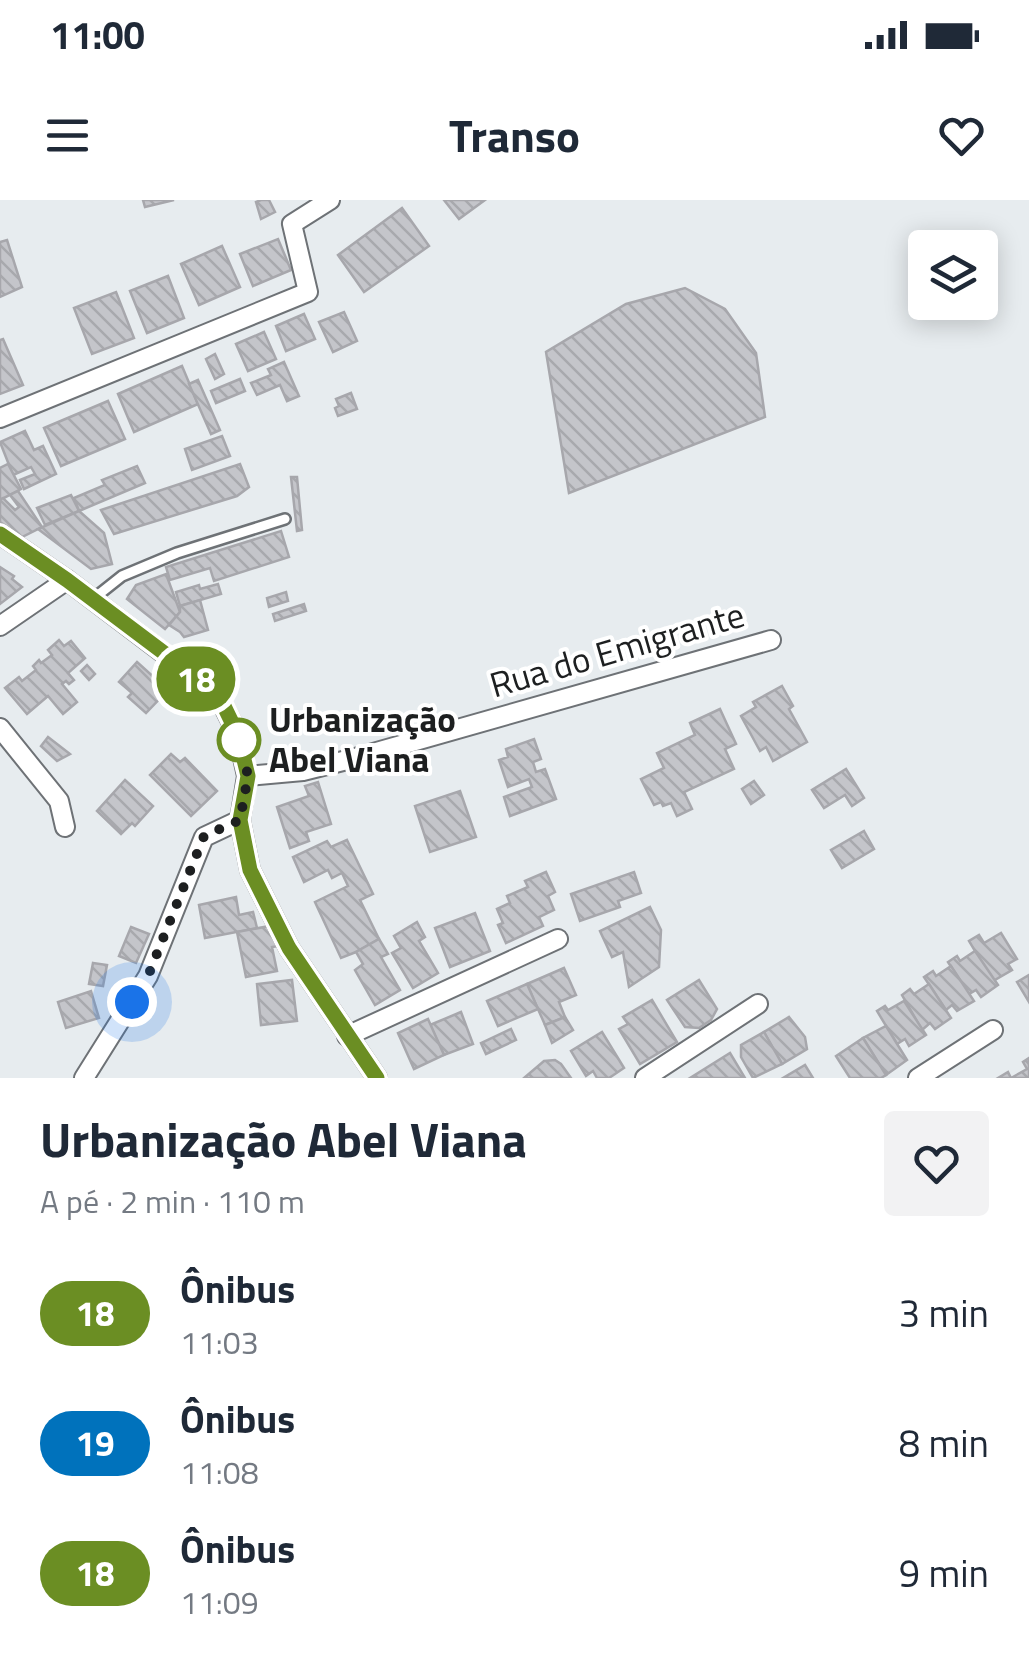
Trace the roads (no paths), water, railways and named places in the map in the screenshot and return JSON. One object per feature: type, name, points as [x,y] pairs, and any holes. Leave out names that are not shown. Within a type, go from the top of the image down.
[{"type":"street","points":[[0,418],[308,292],[292,224],[330,200]]},
{"type":"street","points":[[0,534],[192,674],[223,704],[238,735],[248,776],[240,820],[250,870],[289,948],[377,1078]]},
{"type":"street","points":[[0,626],[67,580]]},
{"type":"street","name":"Rua do Emigrante","points":[[248,776],[303,771],[359,757],[771,640]]},
{"type":"street","points":[[0,728],[59,801],[65,827]]},
{"type":"street","points":[[84,1078],[148,976],[204,836],[240,820]]},
{"type":"street","points":[[347,1036],[558,938]]},
{"type":"street","points":[[645,1078],[758,1004]]},
{"type":"street","points":[[918,1078],[993,1030]]},
{"type":"lane","points":[[93,599],[122,576],[177,553],[284,519]]},
{"type":"place","name":"Urbanização Abel Viana","points":[[239,740]]}]
